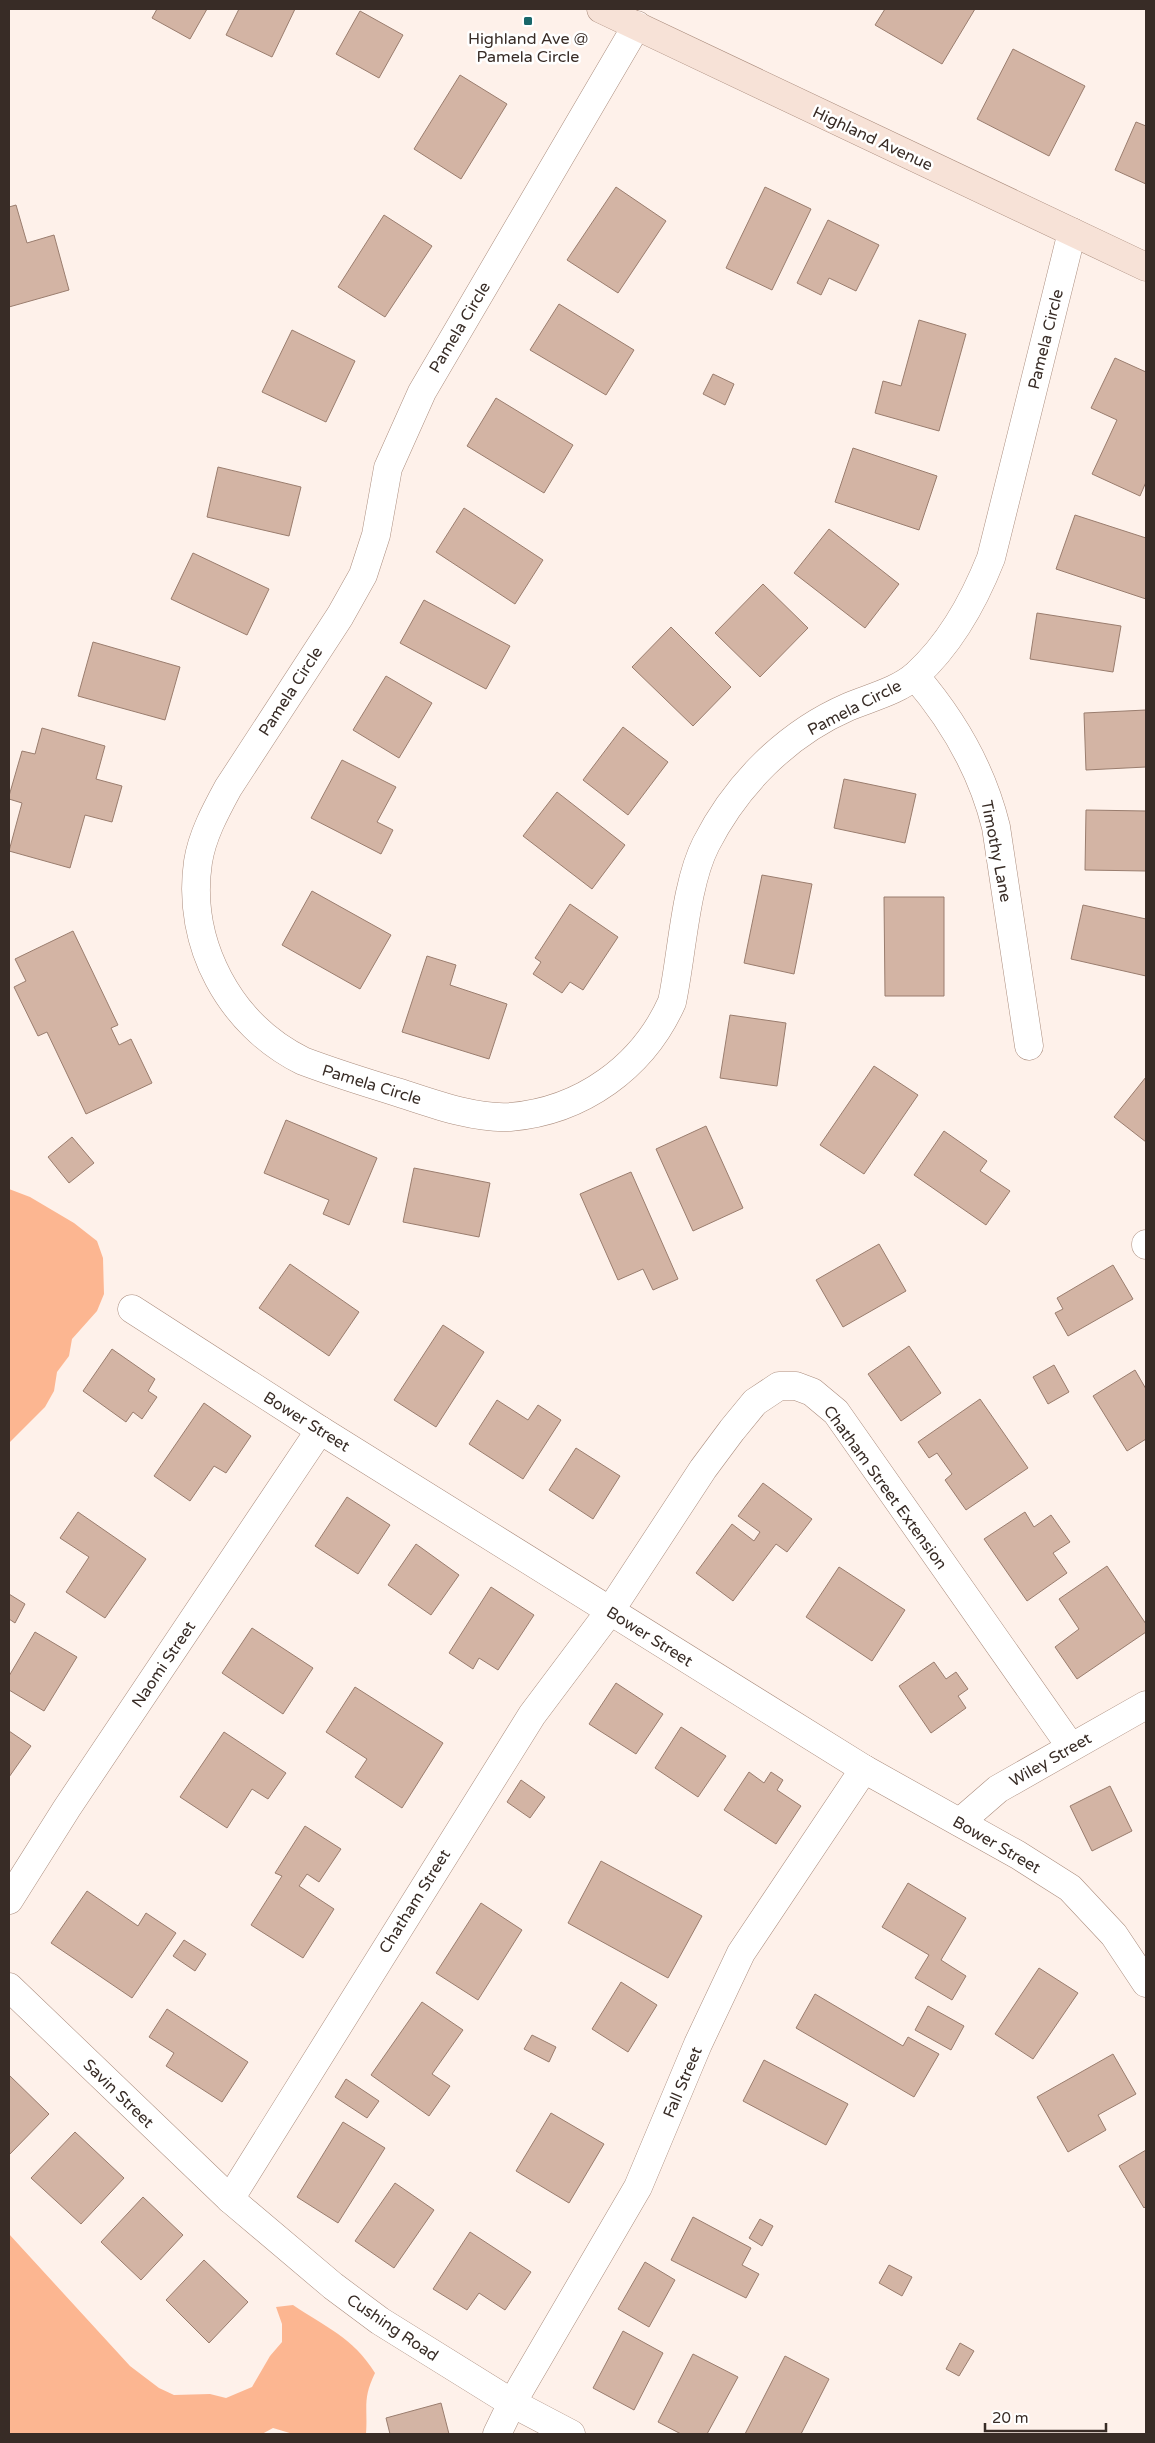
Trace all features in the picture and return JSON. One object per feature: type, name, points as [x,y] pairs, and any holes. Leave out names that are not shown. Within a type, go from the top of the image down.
[{"type":"main road","name":"Highland Avenue","points":[[601,9],[1146,267]]},
{"type":"street","name":"Pamela Circle","points":[[636,25],[422,392],[388,468],[376,535],[362,575],[340,616],[246,759],[212,818],[198,863],[197,884],[200,926],[211,962],[226,992],[250,1025],[286,1053],[321,1068],[473,1114],[509,1117],[548,1110],[586,1095],[626,1068],[653,1037],[664,1020],[672,1002],[692,882],[705,845],[725,811],[751,776],[786,745],[824,719],[873,698],[915,676],[943,644],[969,607],[991,558],[1072,232]]},
{"type":"street","name":"Timothy Lane","points":[[915,676],[935,700],[951,724],[971,758],[989,801],[996,827],[1029,1046]]},
{"type":"street","name":"Bower Street","points":[[132,1309],[320,1430],[864,1768],[1018,1855],[1070,1888],[1114,1935],[1146,1983]]},
{"type":"street","name":"Chatham Street Extension","points":[[610,1611],[703,1470],[755,1402],[772,1389],[788,1384],[796,1386],[812,1392],[836,1412],[1070,1746]]},
{"type":"street","name":"Naomi Street","points":[[9,1900],[67,1808],[320,1430]]},
{"type":"street","name":"Chatham Street","points":[[230,2199],[532,1715],[610,1611]]},
{"type":"street","name":"Wiley Street","points":[[960,1822],[998,1790],[1070,1746],[1146,1705]]},
{"type":"street","name":"Fall Street","points":[[497,2434],[512,2403],[638,2187],[698,2044],[741,1953],[864,1768]]},
{"type":"street","name":"Savin Street","points":[[9,1988],[230,2199]]},
{"type":"street","name":"Cushing Road","points":[[230,2199],[285,2247],[380,2321],[512,2403],[571,2434]]},
{"type":"shaded area","points":[[9,1189],[30,1197],[74,1223],[97,1241],[103,1258],[104,1294],[97,1311],[72,1339],[69,1356],[57,1372],[54,1391],[45,1407],[9,1443]]},
{"type":"shaded area","points":[[9,2234],[130,2366],[159,2388],[174,2395],[210,2394],[226,2398],[252,2387],[270,2356],[282,2342],[282,2324],[276,2307],[293,2305],[348,2341],[375,2373],[368,2390],[366,2434],[293,2434],[273,2428],[262,2434],[9,2434]]},
{"type":"building","points":[[157,9],[207,9],[190,39],[152,18]]},
{"type":"building","points":[[239,9],[295,9],[272,57],[226,35]]},
{"type":"building","points":[[885,9],[975,9],[942,64],[875,25]]},
{"type":"building","points":[[360,11],[403,35],[379,78],[336,54]]},
{"type":"building","points":[[1013,49],[1085,86],[1049,156],[977,119]]},
{"type":"building","points":[[460,75],[507,104],[461,179],[414,149]]},
{"type":"building","points":[[1136,122],[1146,126],[1146,184],[1115,170]]},
{"type":"building","points":[[616,187],[666,221],[618,293],[567,260]]},
{"type":"building","points":[[765,187],[811,209],[772,290],[726,268]]},
{"type":"building","points":[[16,205],[27,243],[54,235],[69,290],[9,307],[9,207]]},
{"type":"building","points":[[384,215],[432,246],[385,317],[338,287]]},
{"type":"building","points":[[828,220],[879,245],[856,291],[829,278],[821,295],[797,283]]},
{"type":"building","points":[[559,304],[634,350],[606,395],[530,350]]},
{"type":"building","points":[[919,320],[966,334],[939,431],[875,413],[883,381],[901,386]]},
{"type":"building","points":[[292,330],[355,361],[326,422],[262,392]]},
{"type":"building","points":[[1115,358],[1146,372],[1146,482],[1140,496],[1092,474],[1117,420],[1091,408]]},
{"type":"building","points":[[713,374],[734,384],[725,405],[703,394]]},
{"type":"building","points":[[496,398],[573,445],[544,493],[467,446]]},
{"type":"building","points":[[853,448],[937,476],[919,530],[835,502]]},
{"type":"building","points":[[218,467],[301,487],[289,536],[207,517]]},
{"type":"building","points":[[464,508],[543,560],[515,604],[436,552]]},
{"type":"building","points":[[1075,515],[1146,538],[1146,599],[1056,569]]},
{"type":"building","points":[[829,529],[899,584],[865,628],[794,573]]},
{"type":"building","points":[[193,553],[269,589],[247,635],[171,599]]},
{"type":"building","points":[[763,584],[808,628],[760,677],[715,633]]},
{"type":"building","points":[[424,600],[510,646],[486,689],[400,643]]},
{"type":"building","points":[[1037,613],[1121,626],[1113,672],[1030,659]]},
{"type":"building","points":[[671,627],[731,687],[693,726],[632,667]]},
{"type":"building","points":[[93,642],[180,667],[165,720],[78,696]]},
{"type":"building","points":[[386,676],[432,703],[399,758],[353,730]]},
{"type":"building","points":[[1146,710],[1146,767],[1086,770],[1084,713]]},
{"type":"building","points":[[623,727],[668,762],[628,815],[583,780]]},
{"type":"building","points":[[42,728],[105,746],[96,779],[122,786],[112,822],[85,815],[70,868],[9,851],[22,803],[9,799],[9,796],[22,751],[35,754]]},
{"type":"building","points":[[342,760],[396,787],[377,822],[393,830],[381,854],[311,818]]},
{"type":"building","points":[[844,779],[916,794],[905,843],[834,828]]},
{"type":"building","points":[[557,792],[625,845],[592,889],[523,836]]},
{"type":"building","points":[[1086,810],[1146,811],[1146,871],[1085,870]]},
{"type":"building","points":[[762,875],[812,884],[794,974],[744,963]]},
{"type":"building","points":[[312,891],[391,935],[360,989],[282,945]]},
{"type":"building","points":[[884,897],[944,897],[944,996],[885,996]]},
{"type":"building","points":[[570,904],[618,937],[583,990],[570,982],[562,993],[533,974],[541,962],[535,958]]},
{"type":"building","points":[[1083,905],[1146,919],[1146,976],[1071,959]]},
{"type":"building","points":[[73,931],[118,1025],[111,1028],[119,1045],[131,1039],[152,1083],[86,1114],[47,1032],[38,1036],[14,987],[26,981],[15,959]]},
{"type":"building","points":[[427,956],[456,965],[450,985],[507,1004],[489,1059],[402,1032]]},
{"type":"building","points":[[730,1015],[786,1023],[777,1086],[720,1078]]},
{"type":"building","points":[[874,1066],[918,1095],[864,1174],[820,1145]]},
{"type":"building","points":[[1146,1077],[1146,1142],[1114,1117]]},
{"type":"building","points":[[286,1120],[377,1158],[349,1225],[323,1214],[329,1200],[264,1173]]},
{"type":"building","points":[[706,1126],[743,1208],[693,1231],[656,1149]]},
{"type":"building","points":[[944,1131],[987,1161],[980,1171],[1010,1191],[986,1225],[914,1175]]},
{"type":"building","points":[[72,1137],[94,1163],[69,1183],[48,1157]]},
{"type":"building","points":[[414,1168],[490,1183],[479,1237],[403,1222]]},
{"type":"building","points":[[631,1172],[678,1279],[653,1290],[643,1269],[618,1280],[580,1194]]},
{"type":"building","points":[[879,1244],[906,1291],[843,1327],[816,1280]]},
{"type":"building","points":[[290,1264],[359,1312],[329,1356],[259,1308]]},
{"type":"building","points":[[1113,1265],[1133,1299],[1068,1336],[1055,1313],[1063,1309],[1057,1298]]},
{"type":"building","points":[[443,1325],[484,1352],[436,1427],[394,1400]]},
{"type":"building","points":[[909,1346],[941,1393],[901,1421],[868,1374]]},
{"type":"building","points":[[112,1349],[155,1379],[148,1391],[157,1397],[142,1419],[133,1412],[126,1422],[83,1391]]},
{"type":"building","points":[[1054,1365],[1069,1392],[1048,1404],[1033,1377]]},
{"type":"building","points":[[1135,1370],[1146,1389],[1146,1439],[1127,1451],[1093,1396]]},
{"type":"building","points":[[980,1399],[1028,1468],[966,1510],[945,1480],[952,1474],[937,1453],[929,1458],[918,1442]]},
{"type":"building","points":[[497,1400],[528,1420],[538,1405],[561,1420],[523,1479],[469,1444]]},
{"type":"building","points":[[204,1403],[251,1436],[226,1473],[214,1466],[190,1501],[154,1476]]},
{"type":"building","points":[[576,1448],[620,1476],[593,1519],[549,1490]]},
{"type":"building","points":[[763,1483],[812,1519],[787,1552],[776,1544],[733,1601],[696,1573],[732,1524],[754,1541],[760,1532],[738,1516]]},
{"type":"building","points":[[347,1497],[390,1525],[358,1574],[315,1546]]},
{"type":"building","points":[[78,1512],[146,1559],[105,1618],[66,1592],[89,1557],[60,1538]]},
{"type":"building","points":[[1025,1512],[1034,1527],[1051,1515],[1070,1542],[1053,1553],[1067,1573],[1027,1601],[984,1539]]},
{"type":"building","points":[[416,1544],[459,1575],[431,1615],[388,1585]]},
{"type":"building","points":[[1107,1566],[1146,1624],[1146,1632],[1077,1679],[1055,1647],[1079,1629],[1059,1599]]},
{"type":"building","points":[[839,1567],[905,1610],[872,1661],[806,1617]]},
{"type":"building","points":[[491,1587],[534,1615],[498,1670],[479,1658],[473,1669],[449,1653]]},
{"type":"building","points":[[9,1594],[25,1604],[15,1623],[9,1619]]},
{"type":"building","points":[[252,1628],[313,1668],[283,1714],[222,1673]]},
{"type":"building","points":[[35,1632],[77,1657],[44,1711],[9,1690],[9,1676]]},
{"type":"building","points":[[934,1662],[946,1679],[956,1672],[968,1689],[958,1696],[966,1708],[931,1733],[899,1686]]},
{"type":"building","points":[[616,1683],[663,1714],[636,1754],[589,1724]]},
{"type":"building","points":[[355,1687],[443,1743],[402,1808],[355,1777],[367,1759],[326,1732]]},
{"type":"building","points":[[681,1727],[726,1756],[698,1797],[655,1768]]},
{"type":"building","points":[[9,1731],[31,1746],[9,1777]]},
{"type":"building","points":[[224,1732],[286,1773],[268,1799],[252,1789],[227,1828],[180,1797]]},
{"type":"building","points":[[749,1772],[764,1783],[771,1772],[783,1780],[777,1790],[801,1806],[776,1844],[724,1810]]},
{"type":"building","points":[[521,1780],[545,1797],[530,1818],[507,1802]]},
{"type":"building","points":[[1110,1786],[1132,1831],[1092,1851],[1070,1806]]},
{"type":"building","points":[[305,1826],[341,1849],[319,1882],[307,1874],[299,1886],[334,1909],[303,1958],[251,1925],[282,1876],[275,1873]]},
{"type":"building","points":[[601,1861],[702,1916],[668,1978],[568,1923]]},
{"type":"building","points":[[908,1883],[966,1918],[941,1960],[966,1976],[952,2000],[915,1978],[929,1955],[882,1927]]},
{"type":"building","points":[[87,1891],[138,1926],[146,1913],[176,1933],[132,1998],[51,1943]]},
{"type":"building","points":[[481,1903],[522,1930],[478,2000],[436,1973]]},
{"type":"building","points":[[184,1940],[206,1954],[195,1971],[173,1956]]},
{"type":"building","points":[[1039,1968],[1078,1993],[1033,2059],[995,2034]]},
{"type":"building","points":[[621,1982],[657,2005],[628,2052],[592,2029]]},
{"type":"building","points":[[815,1994],[903,2046],[908,2037],[939,2054],[914,2097],[796,2028]]},
{"type":"building","points":[[422,2002],[463,2030],[432,2074],[450,2086],[429,2116],[371,2075]]},
{"type":"building","points":[[928,2006],[964,2026],[951,2050],[915,2030]]},
{"type":"building","points":[[167,2009],[248,2062],[222,2102],[166,2066],[174,2053],[149,2037]]},
{"type":"building","points":[[532,2035],[556,2047],[549,2062],[524,2049]]},
{"type":"building","points":[[1113,2054],[1136,2094],[1098,2115],[1106,2130],[1068,2152],[1037,2097]]},
{"type":"building","points":[[764,2060],[848,2104],[826,2145],[743,2101]]},
{"type":"building","points":[[9,2075],[49,2114],[9,2155]]},
{"type":"building","points":[[346,2079],[379,2101],[367,2118],[335,2097]]},
{"type":"building","points":[[551,2113],[604,2144],[569,2203],[516,2171]]},
{"type":"building","points":[[343,2122],[385,2148],[338,2223],[297,2197]]},
{"type":"building","points":[[75,2132],[124,2178],[81,2224],[31,2178]]},
{"type":"building","points":[[1146,2150],[1146,2206],[1144,2208],[1119,2166]]},
{"type":"building","points":[[395,2183],[434,2210],[394,2268],[355,2241]]},
{"type":"building","points":[[143,2197],[183,2235],[141,2280],[101,2242]]},
{"type":"building","points":[[693,2217],[751,2248],[742,2265],[759,2274],[746,2298],[671,2260]]},
{"type":"building","points":[[760,2219],[773,2226],[762,2246],[749,2238]]},
{"type":"building","points":[[470,2232],[531,2272],[505,2310],[479,2293],[467,2310],[433,2289]]},
{"type":"building","points":[[204,2260],[248,2302],[209,2343],[166,2300]]},
{"type":"building","points":[[645,2262],[675,2280],[649,2327],[618,2309]]},
{"type":"building","points":[[889,2265],[912,2277],[902,2296],[879,2283]]},
{"type":"building","points":[[623,2331],[663,2353],[634,2410],[593,2388]]},
{"type":"building","points":[[960,2343],[974,2351],[959,2376],[946,2369]]},
{"type":"building","points":[[693,2354],[738,2377],[707,2434],[681,2434],[658,2422]]},
{"type":"building","points":[[785,2356],[829,2379],[801,2434],[745,2434]]},
{"type":"building","points":[[441,2403],[449,2434],[390,2434],[386,2418]]},
{"type":"place","name":"Highland Ave @ Pamela Circle","points":[[528,21]]}]
